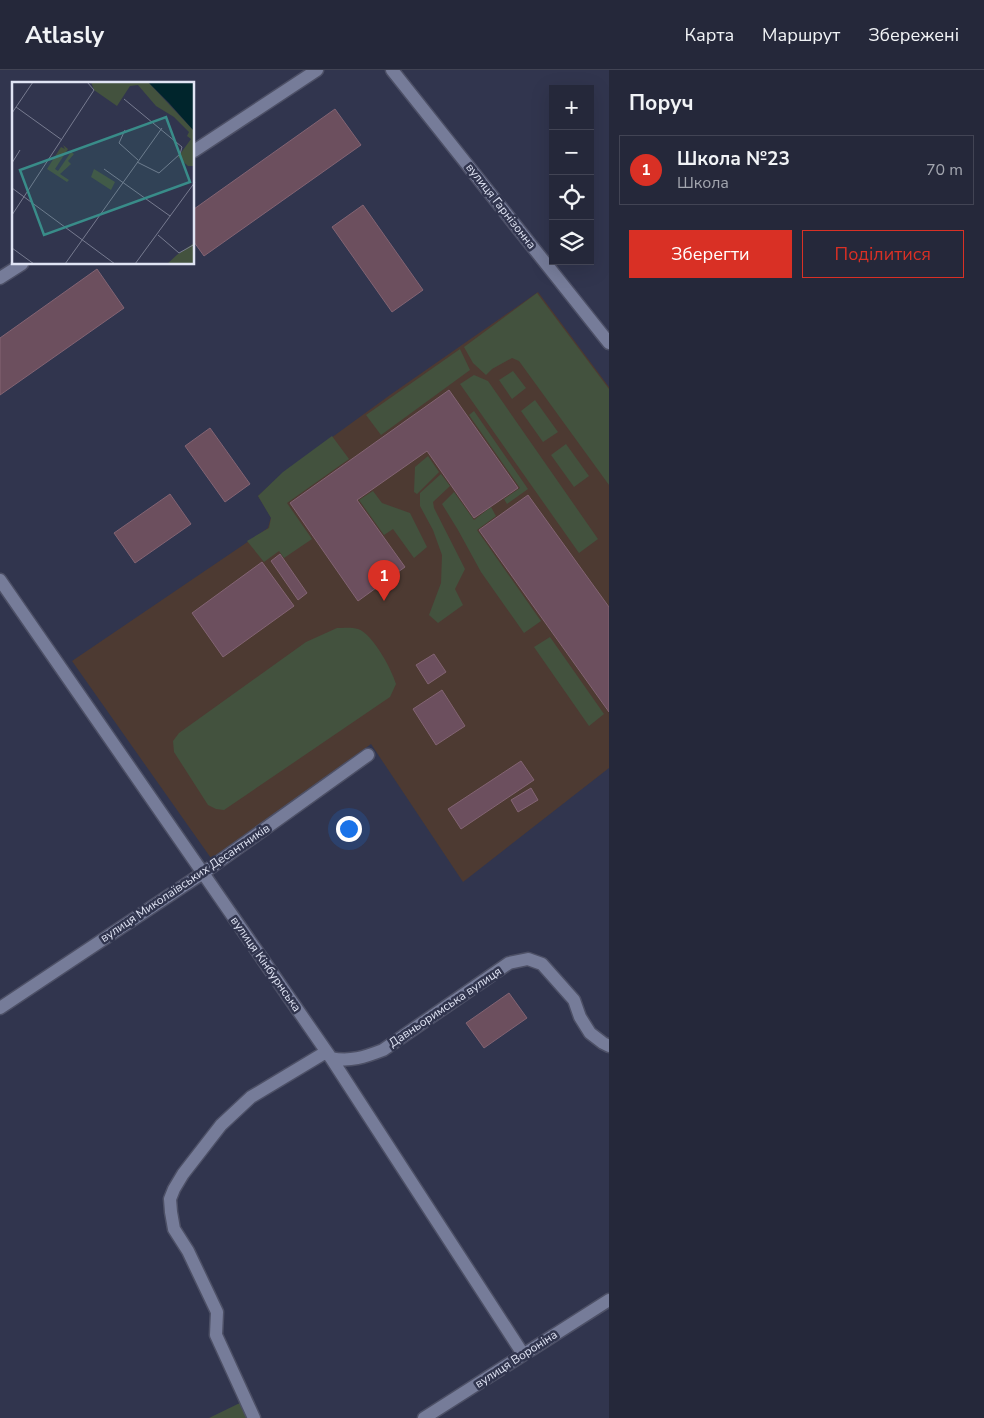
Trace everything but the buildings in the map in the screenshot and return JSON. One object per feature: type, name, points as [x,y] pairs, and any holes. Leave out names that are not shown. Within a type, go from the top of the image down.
[{"type":"street","points":[[195,150],[317,70]]},
{"type":"street","name":"вулиця Гарнізонна","points":[[392,70],[609,343]]},
{"type":"street","points":[[0,278],[20,265]]},
{"type":"street","name":"вулиця Кінбурнська","points":[[0,580],[329,1055],[523,1354]]},
{"type":"street","name":"вулиця Миколаївських Десантників","points":[[0,1008],[203,873],[368,755]]},
{"type":"street","name":"Давньоримська вулиця","points":[[329,1055],[340,1060],[364,1058],[383,1050],[509,963],[528,959],[542,964],[574,1000],[580,1017],[590,1033],[602,1044],[609,1046]]},
{"type":"street","points":[[254,1418],[216,1335],[217,1312],[188,1251],[174,1229],[170,1199],[183,1174],[221,1124],[251,1097],[329,1055]]},
{"type":"street","name":"вулиця Вороніна","points":[[424,1418],[609,1300]]},
{"type":"shaded area","points":[[538,292],[609,387],[609,768],[463,882],[371,744],[213,861],[72,661],[268,528],[271,517],[258,496],[283,473],[390,395]]},
{"type":"green space","points":[[537,293],[609,389],[609,485],[519,361],[512,358],[492,369],[486,375],[473,363],[464,347]]},
{"type":"green space","points":[[460,349],[470,370],[381,435],[366,415]]},
{"type":"green space","points":[[513,371],[526,388],[512,399],[499,380]]},
{"type":"green space","points":[[474,375],[488,381],[598,539],[579,553],[460,384]]},
{"type":"green space","points":[[535,400],[558,432],[543,442],[521,411]]},
{"type":"green space","points":[[474,411],[528,489],[507,504],[504,499],[520,488],[469,415]]},
{"type":"green space","points":[[332,436],[349,459],[287,503],[312,539],[284,558],[279,551],[264,562],[247,541],[269,528],[271,518],[258,496],[283,472]]},
{"type":"green space","points":[[566,444],[589,476],[574,487],[551,455]]},
{"type":"green space","points":[[428,456],[439,472],[417,494],[414,492],[415,467]]},
{"type":"green space","points":[[441,474],[450,486],[433,502],[434,508],[465,569],[455,589],[463,605],[438,623],[429,615],[441,583],[442,555],[433,530],[420,506],[420,493]]},
{"type":"green space","points":[[373,491],[382,503],[410,513],[427,547],[414,558],[393,529],[384,535],[359,500]]},
{"type":"green space","points":[[454,492],[474,520],[491,507],[496,516],[477,530],[541,621],[524,633],[481,572],[442,504]]},
{"type":"green space","points":[[337,628],[358,629],[364,632],[376,645],[396,684],[390,697],[224,810],[208,805],[174,752],[173,741],[179,733],[306,642]]},
{"type":"green space","points":[[550,637],[604,714],[589,726],[534,647]]},
{"type":"green space","points":[[246,1400],[254,1418],[209,1418]]},
{"type":"place","name":"Школа №23","points":[[384,601]]}]
